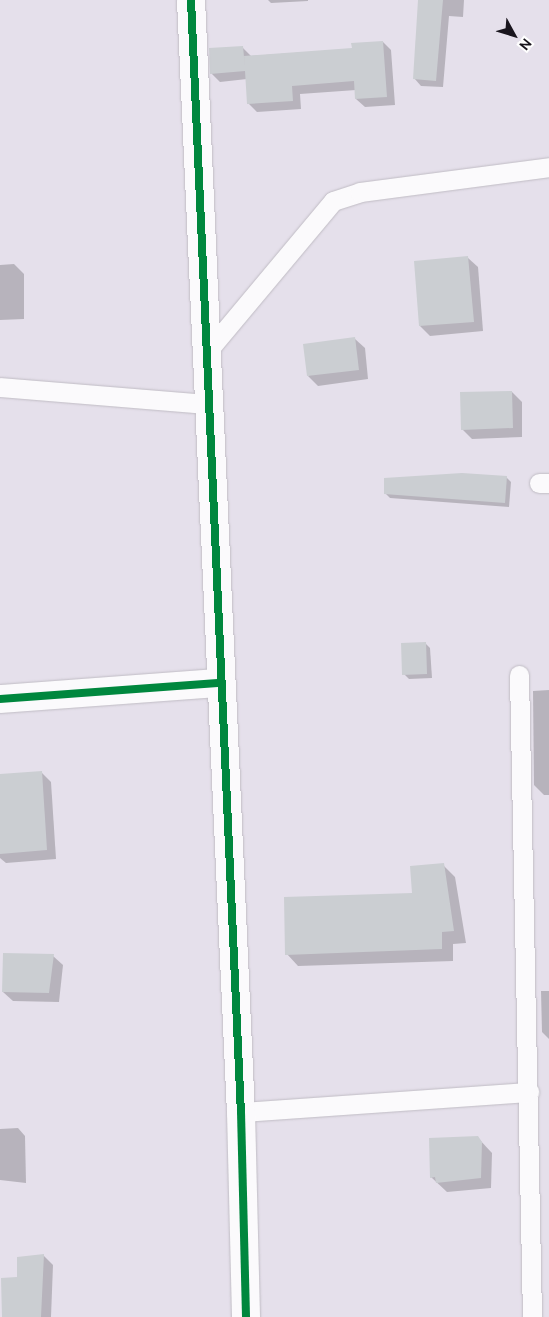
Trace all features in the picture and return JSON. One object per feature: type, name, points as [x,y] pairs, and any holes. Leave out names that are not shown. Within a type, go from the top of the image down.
[{"type":"street","points":[[190,0],[206,353],[206,404],[241,1112],[246,1317]]},
{"type":"street","points":[[0,699],[220,683]]},
{"type":"lane","points":[[206,353],[333,201],[360,192],[549,167]]},
{"type":"lane","points":[[0,387],[206,404]]},
{"type":"lane","points":[[519,675],[529,1092],[532,1317]]},
{"type":"lane","points":[[241,1112],[529,1092]]},
{"type":"building","points":[[418,0],[443,0],[436,81],[413,79]]},
{"type":"building","points":[[383,41],[387,97],[355,99],[354,81],[292,86],[293,101],[247,104],[245,71],[210,74],[209,48],[243,46],[245,68],[244,56],[352,48],[351,43]]},
{"type":"building","points":[[468,256],[474,322],[419,326],[414,261]]},
{"type":"building","points":[[355,337],[359,370],[307,376],[303,344]]},
{"type":"building","points":[[512,391],[513,428],[461,430],[460,392]]},
{"type":"building","points":[[462,473],[507,476],[505,503],[384,494],[384,478]]},
{"type":"building","points":[[426,642],[427,674],[402,675],[401,643]]},
{"type":"building","points":[[42,771],[47,850],[0,854],[0,774]]},
{"type":"building","points":[[444,863],[454,931],[442,932],[442,949],[285,955],[284,897],[412,893],[410,866]]},
{"type":"building","points":[[3,953],[54,954],[49,993],[2,992]]},
{"type":"building","points":[[478,1136],[482,1142],[481,1178],[436,1183],[435,1177],[430,1178],[429,1138]]},
{"type":"building","points":[[44,1254],[41,1317],[2,1317],[1,1278],[17,1277],[17,1257]]},
{"type":"cycle path","points":[[191,0],[241,1112],[246,1317]]},
{"type":"cycle path","points":[[0,699],[220,683]]}]
